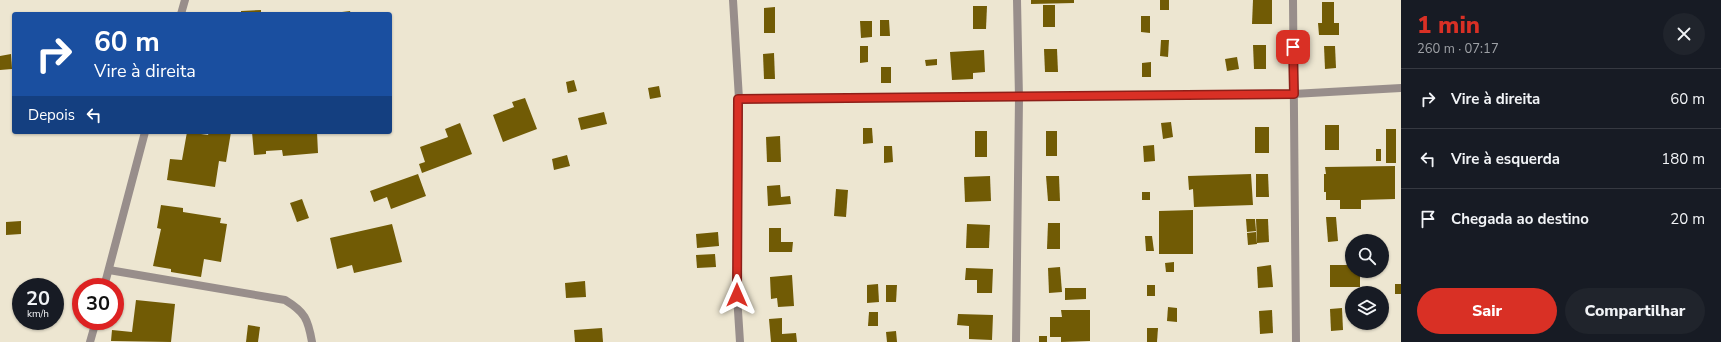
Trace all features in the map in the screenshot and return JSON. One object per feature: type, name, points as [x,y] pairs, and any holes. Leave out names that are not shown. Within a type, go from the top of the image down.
[{"type":"street","points":[[182,12],[185,0]]},
{"type":"street","points":[[733,0],[738,99],[737,295],[740,342]]},
{"type":"street","points":[[1016,342],[1019,98],[1017,0]]},
{"type":"street","points":[[1293,0],[1296,342]]},
{"type":"street","points":[[738,99],[1019,98],[1294,94],[1401,88]]},
{"type":"street","points":[[107,278],[144,134]]},
{"type":"street","points":[[109,270],[285,300],[300,309],[309,326],[312,342]]},
{"type":"street","points":[[90,342],[93,330]]},
{"type":"building","points":[[1031,0],[1074,0],[1074,3],[1031,4]]},
{"type":"building","points":[[1160,0],[1169,0],[1169,10],[1160,10]]},
{"type":"building","points":[[1253,0],[1272,0],[1272,24],[1252,24]]},
{"type":"building","points":[[1322,2],[1334,2],[1334,23],[1339,23],[1339,35],[1319,35],[1318,23],[1322,23]]},
{"type":"building","points":[[1043,5],[1055,5],[1055,27],[1043,27]]},
{"type":"building","points":[[973,6],[987,6],[986,29],[973,29]]},
{"type":"building","points":[[775,7],[775,33],[764,33],[764,8]]},
{"type":"building","points":[[261,10],[261,12],[241,12]]},
{"type":"building","points":[[1141,16],[1150,16],[1150,33],[1141,32]]},
{"type":"building","points":[[880,20],[889,20],[890,36],[880,36]]},
{"type":"building","points":[[860,21],[872,21],[872,37],[861,38]]},
{"type":"building","points":[[1161,40],[1169,40],[1168,57],[1160,56]]},
{"type":"building","points":[[1253,45],[1266,45],[1266,69],[1254,69]]},
{"type":"building","points":[[860,46],[868,46],[868,62],[860,63]]},
{"type":"building","points":[[1324,46],[1335,46],[1336,68],[1325,69]]},
{"type":"building","points":[[1044,49],[1057,49],[1058,72],[1045,72]]},
{"type":"building","points":[[984,50],[985,72],[973,73],[973,79],[952,80],[950,52]]},
{"type":"building","points":[[774,53],[775,79],[764,79],[763,54]]},
{"type":"building","points":[[11,54],[12,69],[0,70],[0,56]]},
{"type":"building","points":[[1237,57],[1239,69],[1227,71],[1225,59]]},
{"type":"building","points":[[937,59],[937,65],[926,66],[925,60]]},
{"type":"building","points":[[1151,62],[1151,77],[1142,77],[1142,63]]},
{"type":"building","points":[[881,67],[891,67],[891,83],[881,83]]},
{"type":"building","points":[[574,80],[577,91],[568,93],[566,82]]},
{"type":"building","points":[[659,86],[661,97],[650,99],[648,88]]},
{"type":"building","points":[[525,98],[537,129],[503,142],[493,115],[514,107],[512,102]]},
{"type":"building","points":[[604,112],[607,124],[581,130],[578,118]]},
{"type":"building","points":[[1171,122],[1173,137],[1163,139],[1161,123]]},
{"type":"building","points":[[460,123],[472,154],[422,173],[419,164],[425,162],[420,147],[448,137],[445,129]]},
{"type":"building","points":[[1325,125],[1339,125],[1339,150],[1325,150]]},
{"type":"building","points":[[1255,127],[1269,127],[1269,153],[1255,153]]},
{"type":"building","points":[[863,128],[872,128],[873,143],[863,144]]},
{"type":"building","points":[[1386,129],[1396,129],[1396,163],[1386,163]]},
{"type":"building","points":[[975,131],[987,131],[987,157],[975,157]]},
{"type":"building","points":[[1046,131],[1057,131],[1057,156],[1046,156]]},
{"type":"building","points":[[187,134],[231,134],[226,162],[219,161],[215,187],[167,180],[170,159],[182,160]]},
{"type":"building","points":[[252,134],[317,134],[318,153],[283,156],[282,150],[266,151],[266,154],[254,155]]},
{"type":"building","points":[[780,136],[781,162],[767,162],[766,137]]},
{"type":"building","points":[[1154,145],[1155,161],[1144,162],[1143,146]]},
{"type":"building","points":[[884,146],[892,146],[893,162],[884,163]]},
{"type":"building","points":[[1376,149],[1381,149],[1381,161],[1376,161]]},
{"type":"building","points":[[567,155],[570,166],[554,170],[552,159]]},
{"type":"building","points":[[1395,166],[1395,199],[1361,200],[1361,209],[1340,209],[1340,200],[1326,200],[1326,192],[1324,192],[1324,174],[1326,174],[1325,167]]},
{"type":"building","points":[[418,174],[426,196],[391,209],[387,197],[374,202],[370,191]]},
{"type":"building","points":[[1251,174],[1253,205],[1194,207],[1193,189],[1189,190],[1188,176]]},
{"type":"building","points":[[1256,174],[1268,174],[1269,197],[1256,197]]},
{"type":"building","points":[[990,176],[991,201],[965,202],[964,177]]},
{"type":"building","points":[[1046,176],[1059,176],[1060,201],[1048,201]]},
{"type":"building","points":[[780,185],[781,197],[790,196],[791,204],[768,206],[767,186]]},
{"type":"building","points":[[836,189],[848,190],[846,217],[834,216]]},
{"type":"building","points":[[1142,192],[1150,192],[1150,200],[1142,200]]},
{"type":"building","points":[[302,199],[309,218],[297,222],[290,203]]},
{"type":"building","points":[[161,205],[183,208],[183,212],[221,218],[220,223],[227,224],[221,262],[204,259],[201,277],[171,272],[171,269],[153,266],[161,229],[157,228]]},
{"type":"building","points":[[1193,210],[1193,254],[1159,254],[1159,211]]},
{"type":"building","points":[[1326,217],[1336,217],[1338,241],[1328,242]]},
{"type":"building","points":[[1246,219],[1255,219],[1256,231],[1247,232]]},
{"type":"building","points":[[1256,219],[1268,219],[1269,242],[1257,243]]},
{"type":"building","points":[[21,221],[21,234],[6,235],[6,222]]},
{"type":"building","points":[[1048,223],[1060,223],[1060,249],[1047,249]]},
{"type":"building","points":[[392,224],[402,262],[354,273],[352,265],[337,269],[330,238]]},
{"type":"building","points":[[967,224],[990,225],[989,248],[966,248]]},
{"type":"building","points":[[769,228],[781,228],[781,242],[793,242],[792,252],[769,252]]},
{"type":"building","points":[[718,232],[719,246],[697,248],[696,234]]},
{"type":"building","points":[[1256,232],[1257,244],[1248,245],[1247,233]]},
{"type":"building","points":[[1145,236],[1152,236],[1154,251],[1146,251]]},
{"type":"building","points":[[715,254],[716,267],[697,268],[696,255]]},
{"type":"building","points":[[1174,262],[1174,272],[1166,272],[1165,263]]},
{"type":"building","points":[[1271,265],[1273,287],[1258,288],[1257,267]]},
{"type":"building","points":[[1330,265],[1345,265],[1345,278],[1360,278],[1360,286],[1330,287]]},
{"type":"building","points":[[1060,267],[1062,292],[1049,293],[1048,268]]},
{"type":"building","points":[[966,268],[993,269],[992,293],[977,293],[977,280],[965,280]]},
{"type":"building","points":[[792,275],[794,306],[778,307],[777,298],[771,299],[770,277]]},
{"type":"building","points":[[585,281],[586,297],[566,298],[565,283]]},
{"type":"building","points":[[878,284],[879,302],[867,303],[867,285]]},
{"type":"building","points":[[1395,284],[1401,284],[1401,294],[1395,294]]},
{"type":"building","points":[[886,285],[897,285],[896,302],[886,302]]},
{"type":"building","points":[[1147,285],[1155,285],[1155,296],[1147,296]]},
{"type":"building","points":[[1065,288],[1086,288],[1086,299],[1065,300]]},
{"type":"building","points":[[136,300],[175,304],[171,342],[111,341],[112,330],[132,332]]},
{"type":"building","points":[[1168,307],[1177,308],[1177,322],[1167,321]]},
{"type":"building","points":[[1342,308],[1343,330],[1331,331],[1330,309]]},
{"type":"building","points":[[1061,310],[1090,310],[1090,341],[1061,342],[1061,337],[1050,337],[1050,317],[1062,317]]},
{"type":"building","points":[[1272,310],[1273,333],[1260,334],[1259,311]]},
{"type":"building","points":[[869,312],[878,312],[878,326],[868,326]]},
{"type":"building","points":[[958,314],[993,315],[992,340],[969,339],[969,326],[957,325]]},
{"type":"building","points":[[782,318],[782,334],[796,333],[797,342],[771,342],[769,319]]},
{"type":"building","points":[[248,325],[260,327],[258,342],[246,342]]},
{"type":"building","points":[[602,328],[603,342],[575,342],[574,330]]},
{"type":"building","points":[[1147,328],[1158,328],[1157,342],[1147,342]]},
{"type":"building","points":[[896,331],[897,342],[887,342],[886,332]]},
{"type":"building","points":[[1039,336],[1047,336],[1047,342],[1039,342]]},
{"type":"route","points":[[737,295],[738,99],[1019,98],[1294,94],[1293,47]]}]
